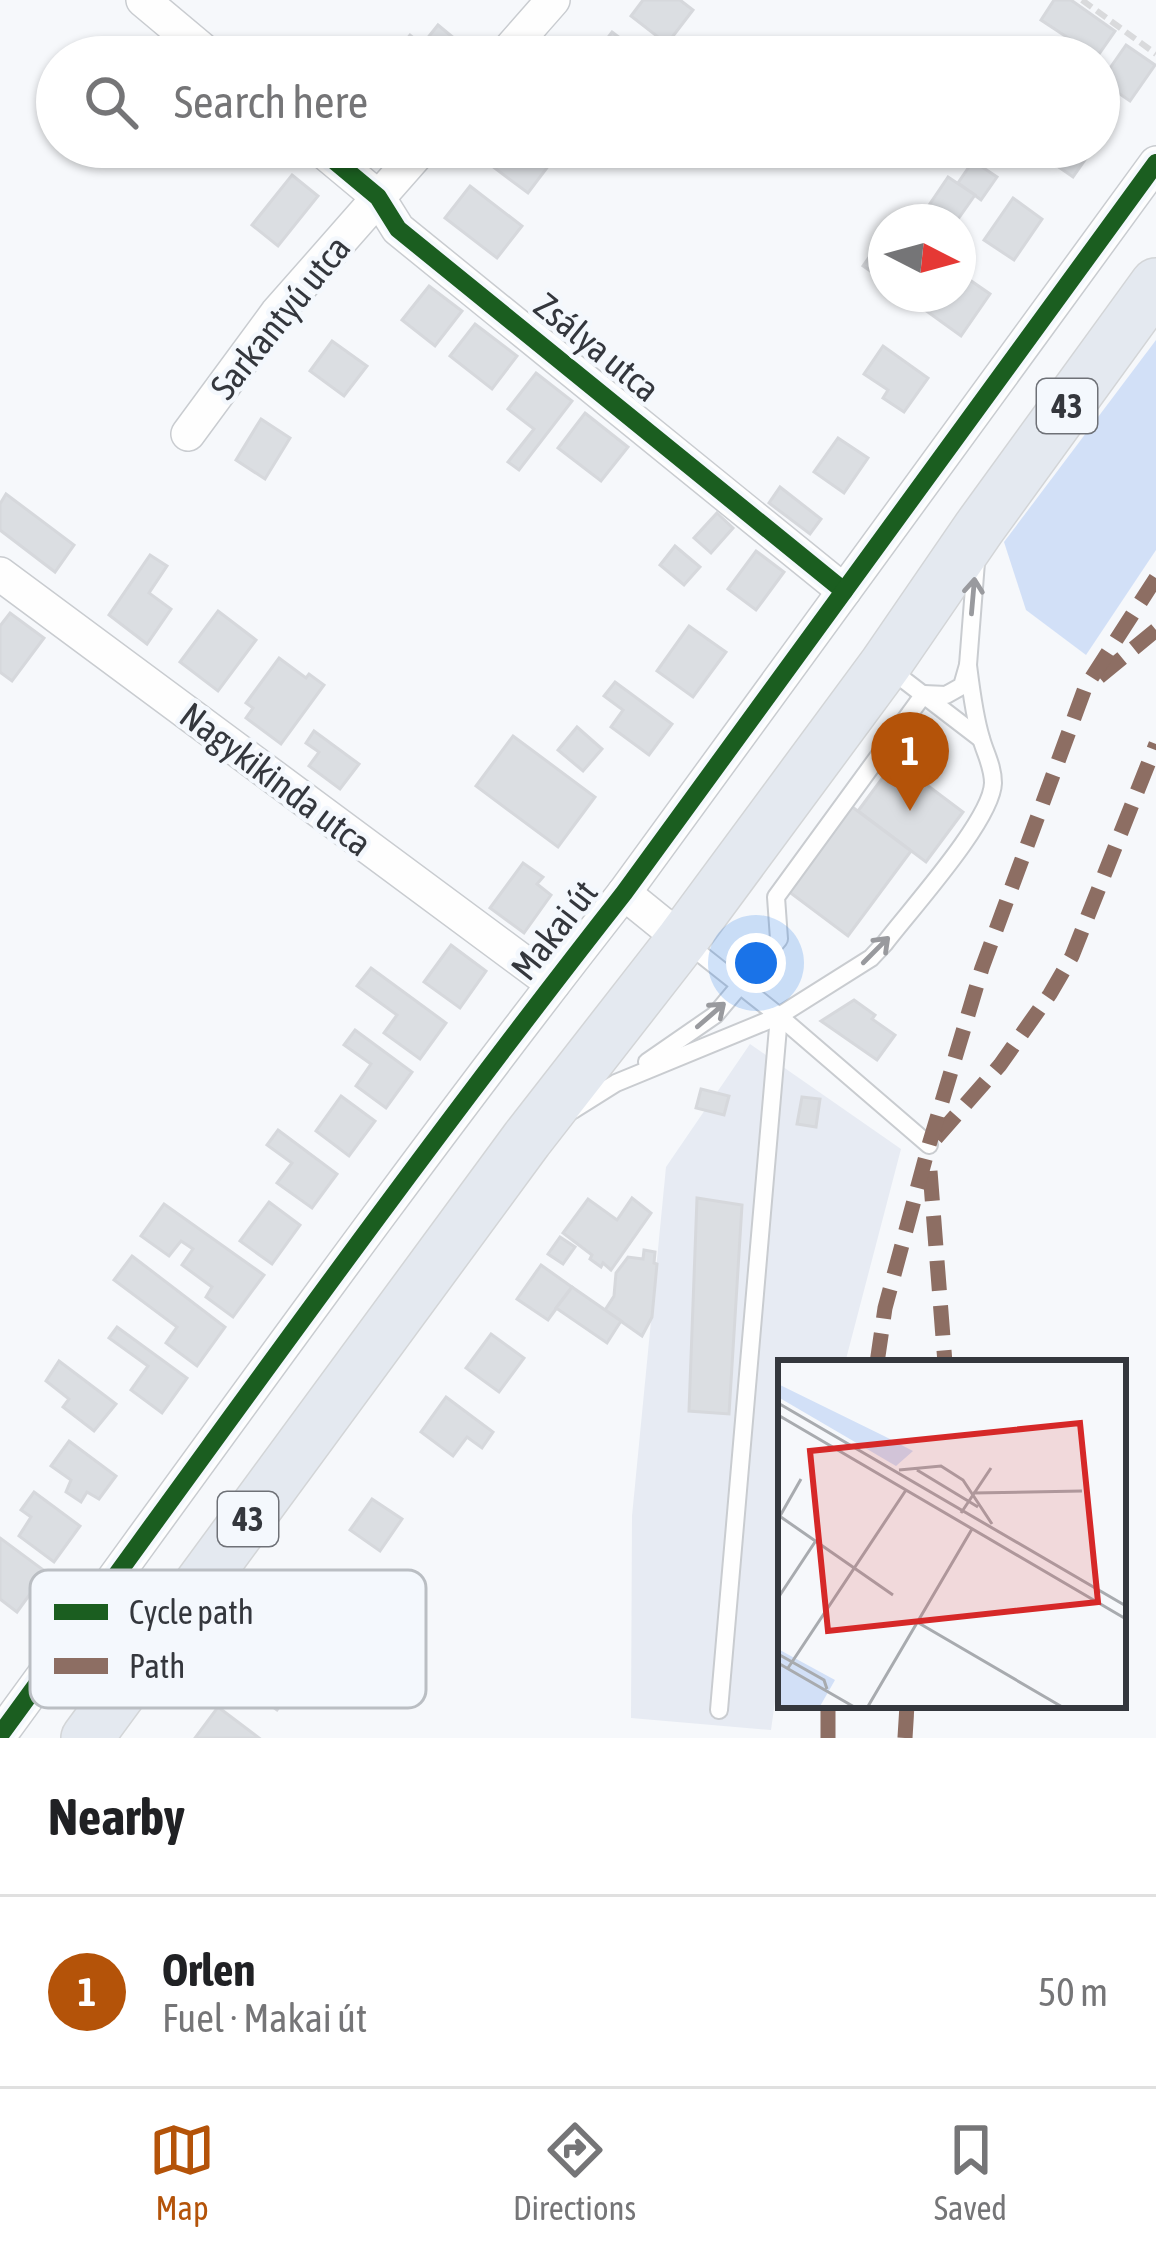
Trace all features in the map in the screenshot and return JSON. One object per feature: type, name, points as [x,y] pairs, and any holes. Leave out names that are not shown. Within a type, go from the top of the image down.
[{"type":"main road","name":"43","points":[[210,1570],[527,1139],[682,940],[904,680],[979,528],[1156,284]]},
{"type":"main road","name":"43","points":[[87,1738],[109,1708]]},
{"type":"street","points":[[143,0],[186,36]]},
{"type":"street","points":[[522,36],[554,0]]},
{"type":"street","name":"Makai út","points":[[120,1570],[624,893],[1156,163]]},
{"type":"street","name":"Zsálya utca","points":[[343,168],[378,197],[398,229],[844,591]]},
{"type":"street","name":"Sarkantyú utca","points":[[188,434],[277,313],[404,168]]},
{"type":"street","name":"Nagykikinda utca","points":[[0,574],[553,984]]},
{"type":"street","name":"Makai út","points":[[624,893],[682,940]]},
{"type":"street","name":"Makai út","points":[[0,1735],[30,1694]]},
{"type":"lane","points":[[904,680],[946,695],[962,686],[968,665],[979,528]]},
{"type":"lane","points":[[616,1083],[779,1016],[871,958],[977,826],[989,804],[990,762],[981,739],[968,665]]},
{"type":"lane","points":[[904,680],[981,739]]},
{"type":"lane","points":[[527,1139],[715,1015],[741,986],[778,939],[776,897],[904,680]]},
{"type":"lane","points":[[682,940],[929,1145]]},
{"type":"lane","points":[[719,1709],[779,1016]]},
{"type":"path","points":[[1082,0],[1156,54]]},
{"type":"shaded area","points":[[1156,340],[1156,550],[1086,655],[1026,610],[1004,542]]},
{"type":"shaded area","points":[[750,1044],[901,1149],[846,1360],[778,1360],[778,1680],[771,1730],[631,1718],[632,1516],[666,1167]]},
{"type":"building","points":[[643,0],[680,0],[693,10],[673,36],[657,36],[631,16]]},
{"type":"building","points":[[1054,0],[1071,0],[1115,31],[1112,36],[1065,36],[1041,20]]},
{"type":"building","points":[[438,25],[451,36],[429,36]]},
{"type":"building","points":[[1126,45],[1155,65],[1130,101],[1120,94],[1120,54]]},
{"type":"building","points":[[495,168],[547,168],[528,193]]},
{"type":"building","points":[[968,168],[984,168],[997,177],[981,200],[958,183]]},
{"type":"building","points":[[292,175],[318,196],[278,246],[252,225]]},
{"type":"building","points":[[948,177],[975,195],[969,204],[930,204]]},
{"type":"building","points":[[470,186],[522,226],[497,258],[445,218]]},
{"type":"building","points":[[1013,198],[1042,219],[1014,260],[984,240]]},
{"type":"building","points":[[976,284],[990,294],[961,336],[928,312],[976,312]]},
{"type":"building","points":[[429,286],[462,311],[435,346],[402,320]]},
{"type":"building","points":[[475,324],[517,356],[492,389],[450,356]]},
{"type":"building","points":[[332,341],[367,366],[344,396],[310,371]]},
{"type":"building","points":[[883,346],[928,378],[904,412],[883,398],[888,390],[864,374]]},
{"type":"building","points":[[536,373],[572,401],[519,470],[508,462],[534,429],[508,409]]},
{"type":"building","points":[[585,413],[628,447],[601,481],[558,448]]},
{"type":"building","points":[[261,419],[290,438],[265,479],[236,460]]},
{"type":"building","points":[[838,438],[868,458],[844,493],[814,472]]},
{"type":"building","points":[[780,487],[821,519],[810,534],[769,503]]},
{"type":"building","points":[[6,494],[74,545],[55,572],[0,530],[0,504]]},
{"type":"building","points":[[717,513],[733,528],[711,553],[694,538]]},
{"type":"building","points":[[675,546],[700,567],[684,585],[660,565]]},
{"type":"building","points":[[756,551],[784,572],[756,610],[728,589]]},
{"type":"building","points":[[150,555],[167,566],[149,593],[171,609],[147,644],[109,615]]},
{"type":"building","points":[[218,611],[256,640],[218,691],[180,662]]},
{"type":"building","points":[[10,613],[44,638],[12,681],[0,672],[0,626]]},
{"type":"building","points":[[689,626],[726,652],[693,697],[657,671]]},
{"type":"building","points":[[279,658],[324,685],[281,744],[246,718],[253,708],[246,703]]},
{"type":"building","points":[[615,682],[672,724],[649,755],[611,727],[623,710],[604,696]]},
{"type":"building","points":[[577,727],[602,749],[583,771],[558,750]]},
{"type":"building","points":[[314,731],[359,764],[340,789],[309,766],[319,752],[306,743]]},
{"type":"building","points":[[513,736],[595,797],[558,847],[476,786]]},
{"type":"building","points":[[895,761],[963,812],[926,862],[858,811]]},
{"type":"building","points":[[851,806],[911,851],[848,936],[788,891]]},
{"type":"building","points":[[523,863],[543,877],[537,884],[551,895],[524,933],[490,908]]},
{"type":"building","points":[[451,945],[486,971],[460,1008],[424,982]]},
{"type":"building","points":[[371,968],[446,1023],[420,1059],[384,1033],[397,1015],[357,986]]},
{"type":"building","points":[[854,1000],[895,1035],[877,1060],[821,1021]]},
{"type":"building","points":[[355,1030],[412,1072],[386,1108],[356,1086],[371,1064],[344,1045]]},
{"type":"building","points":[[701,1089],[729,1096],[724,1115],[696,1108]]},
{"type":"building","points":[[341,1096],[375,1121],[349,1156],[316,1131]]},
{"type":"building","points":[[802,1097],[820,1099],[816,1127],[797,1124]]},
{"type":"building","points":[[278,1130],[337,1174],[312,1208],[277,1183],[292,1163],[267,1145]]},
{"type":"building","points":[[632,1198],[651,1213],[611,1270],[590,1259],[592,1255],[563,1233],[588,1199],[617,1220]]},
{"type":"building","points":[[697,1198],[742,1205],[729,1414],[689,1411]]},
{"type":"building","points":[[269,1202],[300,1225],[272,1264],[240,1241]]},
{"type":"building","points":[[164,1204],[264,1275],[233,1317],[206,1297],[212,1287],[182,1265],[193,1249],[181,1241],[169,1256],[141,1236]]},
{"type":"building","points":[[560,1237],[575,1247],[563,1264],[548,1254]]},
{"type":"building","points":[[644,1250],[655,1252],[657,1264],[652,1317],[642,1336],[605,1310],[614,1296],[616,1273],[628,1257],[643,1259]]},
{"type":"building","points":[[132,1256],[225,1327],[197,1366],[166,1343],[177,1327],[114,1280]]},
{"type":"building","points":[[541,1265],[572,1287],[548,1320],[517,1299]]},
{"type":"building","points":[[572,1287],[621,1321],[607,1343],[556,1308]]},
{"type":"building","points":[[117,1327],[187,1378],[162,1413],[131,1390],[148,1366],[109,1338]]},
{"type":"building","points":[[491,1334],[524,1358],[499,1392],[466,1368]]},
{"type":"building","points":[[59,1361],[116,1404],[94,1431],[63,1407],[69,1399],[46,1381]]},
{"type":"building","points":[[446,1397],[493,1432],[482,1448],[467,1437],[453,1456],[421,1432]]},
{"type":"building","points":[[69,1441],[116,1476],[99,1499],[87,1492],[81,1502],[66,1492],[71,1480],[51,1466]]},
{"type":"building","points":[[34,1492],[80,1526],[54,1562],[19,1536],[31,1517],[21,1510]]},
{"type":"building","points":[[372,1499],[402,1519],[380,1551],[350,1530]]},
{"type":"building","points":[[0,1538],[43,1570],[30,1570],[30,1594],[17,1612],[0,1599]]},
{"type":"building","points":[[219,1708],[259,1738],[195,1738]]},
{"type":"marked path","points":[[877,1360],[885,1308],[982,968],[1085,688],[1156,578]]},
{"type":"marked path","points":[[1099,677],[1156,630]]},
{"type":"marked path","points":[[936,1138],[1000,1065],[1072,956],[1156,744]]},
{"type":"marked path","points":[[930,1171],[945,1360]]},
{"type":"marked path","points":[[828,1708],[828,1738]]},
{"type":"marked path","points":[[905,1738],[907,1708]]},
{"type":"cycle path","points":[[120,1570],[386,1206],[624,893],[1156,163]]},
{"type":"cycle path","points":[[343,168],[378,197],[398,229],[844,591]]},
{"type":"cycle path","points":[[0,1735],[30,1694]]},
{"type":"place","name":"Orlen","points":[[910,811]]}]
